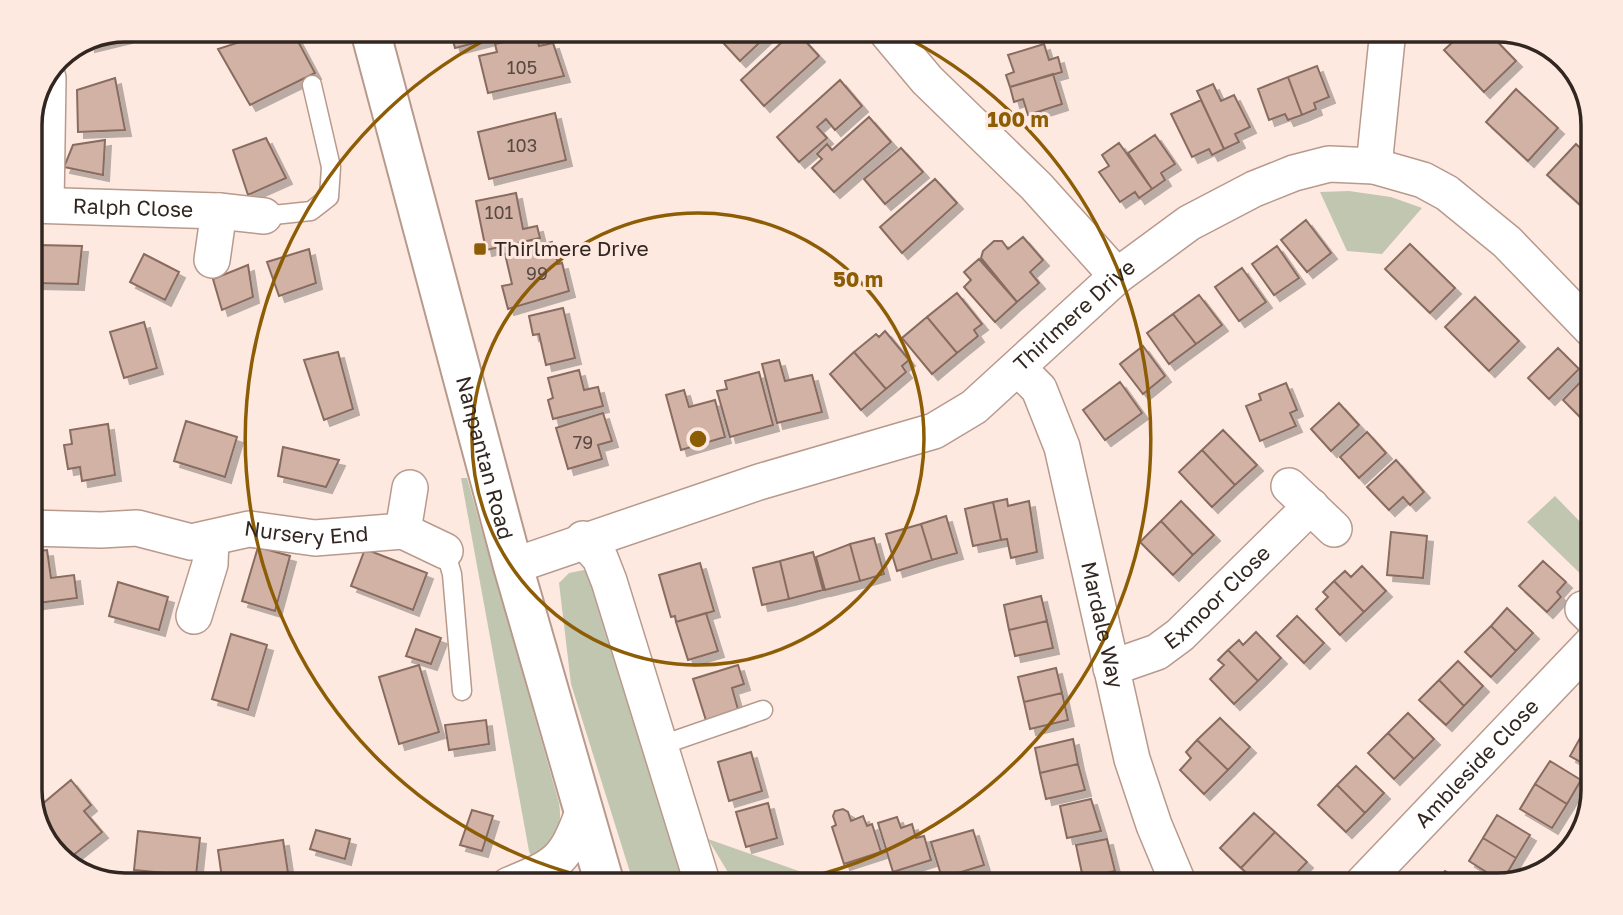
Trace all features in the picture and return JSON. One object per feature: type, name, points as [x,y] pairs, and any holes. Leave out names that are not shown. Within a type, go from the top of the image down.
[{"type":"street","name":"Nanpantan Road","points":[[373,42],[513,566],[601,873]]},
{"type":"street","points":[[895,42],[927,80],[1037,186],[1117,276]]},
{"type":"street","points":[[1374,166],[1387,42]]},
{"type":"street","name":"Ralph Close","points":[[42,155],[46,99]]},
{"type":"street","name":"Thirlmere Drive","points":[[513,566],[583,539],[759,482],[934,431],[974,407],[1117,276],[1189,223],[1254,188],[1329,164],[1374,166],[1423,180],[1464,206],[1507,242],[1581,319]]},
{"type":"street","name":"Ralph Close","points":[[42,205],[219,211],[264,216]]},
{"type":"street","name":"Ralph Close","points":[[212,261],[219,211]]},
{"type":"street","name":"Mardale Way","points":[[1018,369],[1039,389],[1062,447],[1132,760],[1174,873]]},
{"type":"street","points":[[410,488],[403,531],[444,551]]},
{"type":"street","name":"Exmoor Close","points":[[1111,668],[1157,652],[1180,635],[1311,507]]},
{"type":"street","name":"Nursery End","points":[[42,528],[137,528],[191,542],[250,529],[315,538],[403,531]]},
{"type":"street","points":[[194,616],[210,564],[211,539]]},
{"type":"street","points":[[583,539],[600,558],[609,580],[699,873]]},
{"type":"street","name":"Ambleside Close","points":[[1372,873],[1581,655]]},
{"type":"street","points":[[535,873],[552,865],[564,855],[583,811]]},
{"type":"lane","points":[[264,216],[311,211],[329,197],[331,167],[312,85]]},
{"type":"lane","points":[[444,551],[452,574],[462,691]]},
{"type":"lane","points":[[662,745],[763,710]]},
{"type":"green space","points":[[1349,191],[1391,197],[1422,208],[1382,254],[1347,251],[1320,192]]},
{"type":"green space","points":[[461,478],[467,478],[559,803],[560,820],[556,836],[540,854],[531,856],[529,851]]},
{"type":"green space","points":[[1555,496],[1581,523],[1581,574],[1527,522]]},
{"type":"green space","points":[[584,570],[595,579],[684,868],[681,873],[630,873],[571,684],[559,583],[569,573]]},
{"type":"green space","points":[[708,839],[804,873],[728,873]]},
{"type":"building","points":[[240,42],[298,42],[315,73],[250,105],[218,49]]},
{"type":"building","points":[[453,42],[479,42],[455,48]]},
{"type":"building","points":[[538,42],[539,46],[553,43],[564,76],[488,93],[479,56],[497,52],[495,44]]},
{"type":"building","points":[[722,42],[760,42],[740,61]]},
{"type":"building","points":[[782,42],[806,42],[819,56],[764,106],[741,80]]},
{"type":"building","points":[[1453,42],[1498,42],[1516,61],[1484,92],[1444,50]]},
{"type":"building","points":[[1044,44],[1049,60],[1058,57],[1062,72],[1010,87],[1006,75],[1014,72],[1008,55]]},
{"type":"building","points":[[1317,66],[1329,97],[1314,103],[1316,109],[1302,115],[1288,77]]},
{"type":"building","points":[[1053,74],[1062,104],[1028,115],[1023,99],[1014,102],[1010,87]]},
{"type":"building","points":[[1288,77],[1302,115],[1288,120],[1285,114],[1269,120],[1258,89]]},
{"type":"building","points":[[115,78],[125,130],[78,132],[77,90]]},
{"type":"building","points":[[840,80],[862,106],[835,130],[826,119],[817,127],[827,138],[799,162],[777,137]]},
{"type":"building","points":[[1213,84],[1221,101],[1234,95],[1250,127],[1235,134],[1239,142],[1224,149],[1197,91]]},
{"type":"building","points":[[1516,89],[1558,128],[1528,161],[1486,122]]},
{"type":"building","points":[[1201,100],[1224,149],[1212,155],[1209,149],[1192,157],[1171,114]]},
{"type":"building","points":[[555,113],[566,160],[489,179],[478,132]]},
{"type":"building","points":[[869,117],[891,142],[834,192],[812,168],[822,159],[817,154],[827,144],[832,150]]},
{"type":"building","points":[[1155,135],[1175,164],[1161,173],[1165,180],[1152,189],[1128,153]]},
{"type":"building","points":[[266,138],[286,178],[248,195],[233,150]]},
{"type":"building","points":[[105,140],[103,175],[64,167],[73,145]]},
{"type":"building","points":[[1119,143],[1152,189],[1139,198],[1135,192],[1120,202],[1099,172],[1109,166],[1102,155]]},
{"type":"building","points":[[1576,144],[1581,149],[1581,206],[1547,175]]},
{"type":"building","points":[[901,148],[923,172],[885,204],[864,179]]},
{"type":"building","points":[[935,179],[957,203],[902,253],[880,227]]},
{"type":"building","points":[[516,193],[523,229],[537,226],[540,238],[486,250],[476,201]]},
{"type":"building","points":[[1306,220],[1331,253],[1307,272],[1281,240]]},
{"type":"building","points":[[1023,237],[1043,260],[1030,272],[1039,283],[1017,302],[981,258],[983,251],[994,241],[1002,241],[1008,249]]},
{"type":"building","points":[[552,242],[558,264],[562,263],[569,291],[508,309],[502,286],[512,284],[505,254]]},
{"type":"building","points":[[1410,244],[1455,288],[1430,313],[1385,269]]},
{"type":"building","points":[[42,245],[82,246],[78,284],[42,283]]},
{"type":"building","points":[[1277,246],[1299,278],[1274,295],[1252,264]]},
{"type":"building","points":[[309,249],[316,283],[279,296],[267,262]]},
{"type":"building","points":[[144,254],[179,272],[165,300],[130,282]]},
{"type":"building","points":[[979,259],[1017,302],[995,322],[964,287],[971,280],[964,272]]},
{"type":"building","points":[[248,265],[253,297],[222,310],[213,279]]},
{"type":"building","points":[[1242,268],[1266,302],[1239,321],[1215,287]]},
{"type":"building","points":[[957,293],[982,324],[974,330],[978,336],[957,353],[927,317]]},
{"type":"building","points":[[1199,295],[1222,325],[1196,344],[1173,314]]},
{"type":"building","points":[[1475,297],[1519,341],[1489,371],[1445,327]]},
{"type":"building","points":[[563,308],[575,358],[546,365],[539,334],[533,335],[529,316]]},
{"type":"building","points":[[1173,314],[1196,344],[1169,364],[1147,333]]},
{"type":"building","points":[[927,317],[957,353],[932,374],[902,338]]},
{"type":"building","points":[[144,322],[157,368],[124,378],[110,332]]},
{"type":"building","points":[[885,331],[909,360],[902,366],[906,372],[886,389],[854,352],[876,334],[879,337]]},
{"type":"building","points":[[1143,346],[1165,376],[1143,394],[1120,364]]},
{"type":"building","points":[[1558,348],[1579,369],[1549,399],[1528,378]]},
{"type":"building","points":[[338,352],[353,409],[324,420],[304,360]]},
{"type":"building","points":[[854,352],[886,389],[861,410],[830,374]]},
{"type":"building","points":[[779,360],[785,381],[812,375],[822,412],[777,423],[762,364]]},
{"type":"building","points":[[579,370],[584,390],[598,387],[603,406],[553,419],[548,400],[553,398],[548,378]]},
{"type":"building","points":[[759,372],[773,425],[730,437],[717,391],[727,389],[725,381]]},
{"type":"building","points":[[1581,381],[1581,418],[1563,400]]},
{"type":"building","points":[[1120,382],[1142,413],[1105,440],[1083,410]]},
{"type":"building","points":[[1286,383],[1297,410],[1290,413],[1296,426],[1260,441],[1246,406],[1261,400],[1259,394]]},
{"type":"building","points":[[684,390],[689,407],[715,400],[725,437],[681,450],[666,395]]},
{"type":"building","points":[[1339,403],[1359,425],[1331,451],[1311,429]]},
{"type":"building","points":[[603,413],[612,441],[598,445],[602,459],[568,469],[556,428]]},
{"type":"building","points":[[186,421],[237,437],[225,477],[174,461]]},
{"type":"building","points":[[108,424],[115,475],[82,481],[80,467],[68,469],[64,445],[72,444],[70,430]]},
{"type":"building","points":[[1223,430],[1257,465],[1235,485],[1202,450]]},
{"type":"building","points":[[1367,432],[1386,453],[1359,478],[1340,457]]},
{"type":"building","points":[[283,447],[339,460],[326,487],[278,476]]},
{"type":"building","points":[[1202,450],[1235,485],[1212,507],[1179,472]]},
{"type":"building","points":[[1396,460],[1424,492],[1410,505],[1403,497],[1389,510],[1367,487]]},
{"type":"building","points":[[1007,499],[1008,506],[1029,501],[1037,552],[1011,558],[1007,539],[1001,540],[993,502]]},
{"type":"building","points":[[1181,501],[1214,535],[1193,555],[1161,521]]},
{"type":"building","points":[[993,502],[1001,540],[973,546],[965,509]]},
{"type":"building","points":[[946,516],[957,553],[932,560],[921,524]]},
{"type":"building","points":[[1161,521],[1193,555],[1173,575],[1140,542]]},
{"type":"building","points":[[921,524],[932,560],[897,571],[886,534]]},
{"type":"building","points":[[1391,532],[1427,536],[1423,578],[1387,575]]},
{"type":"building","points":[[874,538],[884,574],[860,581],[850,544]]},
{"type":"building","points":[[850,544],[860,581],[825,590],[816,557]]},
{"type":"building","points":[[258,547],[290,556],[275,611],[242,601]]},
{"type":"building","points":[[365,549],[427,573],[413,610],[351,586]]},
{"type":"building","points":[[47,550],[51,578],[74,575],[77,598],[42,602],[42,551]]},
{"type":"building","points":[[813,552],[823,590],[789,599],[780,561]]},
{"type":"building","points":[[780,561],[789,599],[762,605],[753,568]]},
{"type":"building","points":[[1543,561],[1566,582],[1557,592],[1561,597],[1547,612],[1519,586]]},
{"type":"building","points":[[700,563],[714,611],[676,622],[675,616],[671,617],[659,575]]},
{"type":"building","points":[[1362,566],[1386,591],[1364,612],[1334,581],[1345,571],[1351,577]]},
{"type":"building","points":[[1334,581],[1364,612],[1340,635],[1316,609],[1328,597],[1323,592]]},
{"type":"building","points":[[118,582],[168,597],[159,630],[109,616]]},
{"type":"building","points":[[1041,596],[1047,621],[1009,630],[1004,605]]},
{"type":"building","points":[[1507,608],[1533,633],[1516,651],[1491,626]]},
{"type":"building","points":[[706,613],[718,651],[688,660],[676,622]]},
{"type":"building","points":[[1297,616],[1324,643],[1304,663],[1277,636]]},
{"type":"building","points":[[1047,621],[1053,648],[1015,656],[1009,630]]},
{"type":"building","points":[[1491,626],[1516,651],[1491,677],[1465,652]]},
{"type":"building","points":[[416,629],[441,638],[431,664],[406,656]]},
{"type":"building","points":[[1256,632],[1281,658],[1258,681],[1228,650],[1239,640],[1243,645]]},
{"type":"building","points":[[231,634],[267,645],[248,710],[212,699]]},
{"type":"building","points":[[1228,650],[1258,681],[1234,704],[1210,679],[1224,665],[1218,660]]},
{"type":"building","points":[[1458,661],[1483,686],[1464,706],[1439,680]]},
{"type":"building","points":[[419,665],[439,732],[399,744],[379,677]]},
{"type":"building","points":[[738,665],[744,684],[732,688],[741,720],[709,730],[693,679]]},
{"type":"building","points":[[1056,668],[1062,693],[1024,702],[1018,677]]},
{"type":"building","points":[[1439,680],[1464,706],[1446,725],[1419,700]]},
{"type":"building","points":[[1062,693],[1068,720],[1030,729],[1024,702]]},
{"type":"building","points":[[1408,713],[1434,739],[1414,759],[1388,733]]},
{"type":"building","points":[[1220,718],[1250,747],[1228,770],[1197,740]]},
{"type":"building","points":[[486,720],[489,744],[449,750],[445,725]]},
{"type":"building","points":[[1388,733],[1414,759],[1394,779],[1368,753]]},
{"type":"building","points":[[1581,736],[1581,762],[1570,756]]},
{"type":"building","points":[[1073,739],[1078,764],[1040,773],[1035,748]]},
{"type":"building","points":[[1197,740],[1228,770],[1204,794],[1180,770],[1191,758],[1186,752]]},
{"type":"building","points":[[751,752],[762,791],[729,801],[718,762]]},
{"type":"building","points":[[1550,761],[1581,780],[1567,804],[1535,784]]},
{"type":"building","points":[[1078,764],[1085,790],[1046,799],[1040,773]]},
{"type":"building","points":[[1356,766],[1384,793],[1365,813],[1337,785]]},
{"type":"building","points":[[71,780],[91,805],[84,811],[102,832],[74,855],[56,836],[46,817],[43,803]]},
{"type":"building","points":[[1535,784],[1567,804],[1552,828],[1520,809]]},
{"type":"building","points":[[1337,785],[1365,813],[1346,832],[1318,805]]},
{"type":"building","points":[[1091,799],[1101,831],[1067,838],[1060,806]]},
{"type":"building","points":[[768,803],[777,838],[746,847],[736,812]]},
{"type":"building","points":[[843,809],[848,812],[851,821],[863,816],[867,826],[872,824],[881,852],[844,864],[832,827],[836,825],[833,816],[835,811]]},
{"type":"building","points":[[472,810],[493,816],[482,851],[460,845]]},
{"type":"building","points":[[1254,813],[1275,832],[1241,868],[1220,848]]},
{"type":"building","points":[[1497,815],[1530,835],[1516,858],[1483,838]]},
{"type":"building","points":[[897,817],[901,828],[912,824],[916,838],[924,836],[931,860],[893,872],[878,823]]},
{"type":"building","points":[[316,830],[350,839],[345,859],[310,849]]},
{"type":"building","points":[[973,830],[984,865],[958,873],[940,873],[931,842]]},
{"type":"building","points":[[138,831],[200,838],[196,873],[134,870]]},
{"type":"building","points":[[1275,832],[1307,862],[1296,873],[1247,873],[1241,868]]},
{"type":"building","points":[[1483,838],[1516,858],[1508,872],[1498,873],[1488,873],[1469,861]]},
{"type":"building","points":[[1107,839],[1115,871],[1082,873],[1076,845]]},
{"type":"building","points":[[283,840],[288,873],[221,873],[218,850]]},
{"type":"place","name":"Thirlmere Drive","points":[[480,249]]}]
